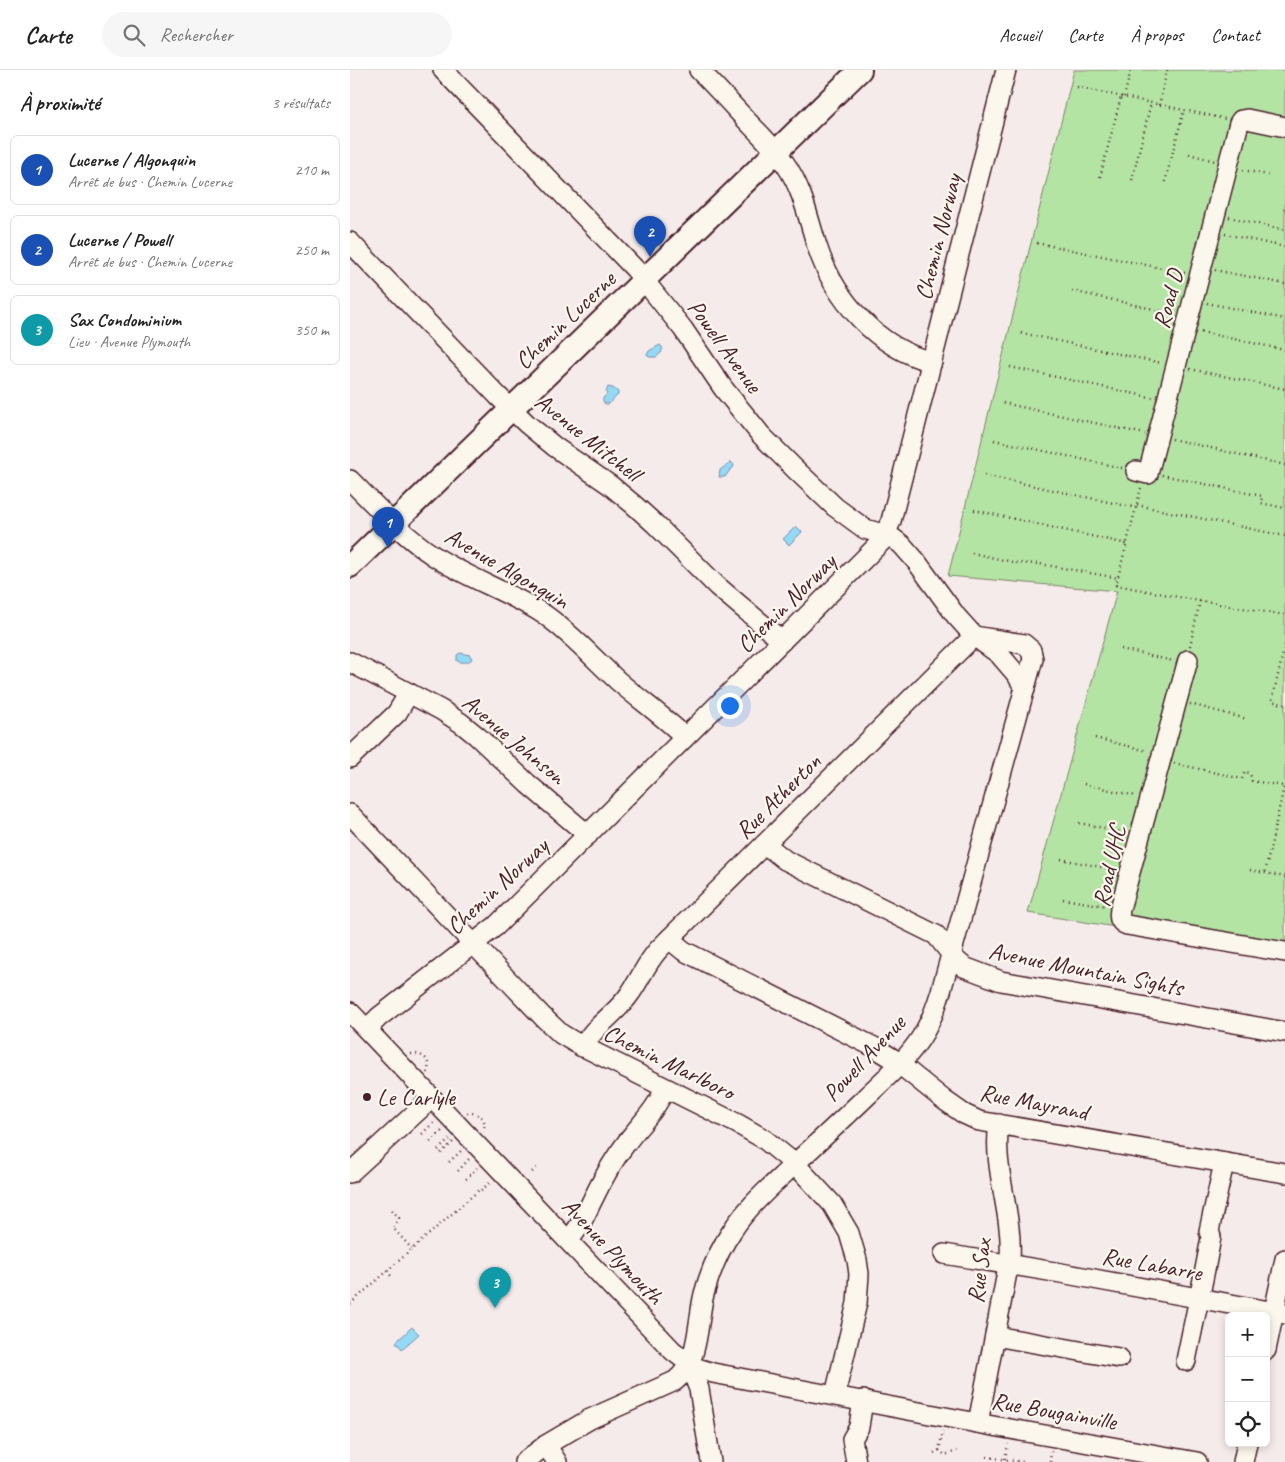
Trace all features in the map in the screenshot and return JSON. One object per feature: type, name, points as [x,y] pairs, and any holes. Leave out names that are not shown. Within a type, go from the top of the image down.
[{"type":"main road","name":"Chemin Lucerne","points":[[350,566],[860,70]]},
{"type":"street","name":"Powell Avenue","points":[[444,70],[644,280],[683,329],[722,388],[761,435],[835,506],[865,528],[895,539],[902,545],[923,570],[949,608],[974,636],[1003,658],[1017,675],[1025,689]]},
{"type":"street","points":[[699,70],[786,165],[800,191],[823,263],[844,299],[868,326],[882,338],[915,357],[932,362]]},
{"type":"street","name":"Chemin Norway","points":[[367,1029],[379,1017],[496,926],[874,550],[885,535],[891,521],[1006,70]]},
{"type":"street","points":[[1233,121],[1247,119],[1285,127]]},
{"type":"street","name":"Road D","points":[[1138,475],[1148,474],[1233,121]]},
{"type":"street","name":"Avenue Mitchell","points":[[350,242],[511,409],[548,442],[634,504],[717,586],[782,641]]},
{"type":"street","name":"Avenue Algonquin","points":[[350,480],[409,538],[436,557],[467,575],[520,600],[555,623],[634,695],[685,737]]},
{"type":"street","name":"Powell Avenue","points":[[689,1364],[695,1345],[704,1292],[720,1251],[731,1232],[751,1207],[914,1048],[928,1026],[938,1002],[1033,659],[1029,648],[1021,643],[974,636]]},
{"type":"street","name":"Rue Atherton","points":[[582,1047],[591,1034],[626,998],[649,962],[669,939],[974,636]]},
{"type":"street","name":"Road UHC","points":[[1184,656],[1119,918],[1122,923],[1127,925],[1285,952]]},
{"type":"street","name":"Avenue Johnson","points":[[350,662],[441,710],[469,729],[528,784],[588,835]]},
{"type":"street","points":[[350,758],[397,713],[409,693]]},
{"type":"street","name":"Chemin Marlboro","points":[[350,814],[552,1026],[582,1047],[748,1130],[771,1144],[818,1187],[838,1212],[849,1233],[858,1260],[859,1282],[857,1303],[835,1395]]},
{"type":"street","name":"Avenue Mountain Sights","points":[[765,844],[785,860],[936,935],[964,967],[1001,981],[1285,1032]]},
{"type":"street","name":"Rue Mayrand","points":[[669,939],[684,951],[874,1046],[964,1114],[979,1120],[1285,1174]]},
{"type":"street","name":"Avenue Plymouth","points":[[350,1012],[672,1351],[689,1364],[712,1373],[903,1408]]},
{"type":"street","points":[[568,1240],[577,1230],[601,1182],[615,1160],[634,1133],[655,1109],[665,1089]]},
{"type":"street","points":[[350,1173],[432,1098]]},
{"type":"street","name":"Rue Sax","points":[[978,1423],[1011,1251],[997,1143],[999,1124]]},
{"type":"street","points":[[1186,1361],[1211,1237],[1209,1231],[1224,1163]]},
{"type":"street","name":"Rue Labarre","points":[[944,1254],[1199,1298],[1279,1314]]},
{"type":"street","points":[[1270,1339],[1279,1314],[1285,1258]]},
{"type":"street","points":[[995,1336],[1119,1358]]},
{"type":"street","points":[[524,1462],[546,1445],[600,1413],[675,1381],[689,1364]]},
{"type":"street","points":[[689,1364],[700,1389],[711,1462]]},
{"type":"street","points":[[856,1462],[852,1439],[859,1427],[863,1400]]},
{"type":"street","name":"Rue Bougainville","points":[[903,1408],[1197,1462]]},
{"type":"street","points":[[546,1445],[557,1462]]},
{"type":"street","points":[[1243,1462],[1246,1447]]},
{"type":"path","points":[[1100,177],[1131,70]]},
{"type":"path","points":[[1159,105],[1167,70]]},
{"type":"path","points":[[1077,87],[1233,121]]},
{"type":"path","points":[[1132,180],[1151,103]]},
{"type":"path","points":[[1165,182],[1184,110]]},
{"type":"path","points":[[1189,154],[1224,164]]},
{"type":"path","points":[[1242,169],[1268,175]]},
{"type":"path","points":[[1220,215],[1285,230]]},
{"type":"path","points":[[1224,234],[1285,247]]},
{"type":"path","points":[[1037,243],[1195,274]]},
{"type":"path","points":[[1215,270],[1285,284]]},
{"type":"path","points":[[1072,291],[1184,316]]},
{"type":"path","points":[[1198,301],[1285,319]]},
{"type":"path","points":[[1200,332],[1285,350]]},
{"type":"path","points":[[1021,333],[1164,364]]},
{"type":"path","points":[[1010,367],[1157,399]]},
{"type":"path","points":[[1190,369],[1285,389]]},
{"type":"path","points":[[1003,403],[1147,434]]},
{"type":"path","points":[[1172,438],[1285,465]]},
{"type":"path","points":[[994,440],[1138,475],[1262,496],[1261,503],[1285,508]]},
{"type":"path","points":[[984,475],[1285,536]]},
{"type":"path","points":[[1138,475],[1136,506],[1116,585],[1200,602],[1285,615]]},
{"type":"path","points":[[974,510],[1127,544]]},
{"type":"path","points":[[972,553],[1017,563],[1049,565],[1118,578]]},
{"type":"path","points":[[1121,649],[1184,656],[1200,602]]},
{"type":"path","points":[[1285,646],[1272,701],[1285,705]]},
{"type":"path","points":[[1181,702],[1247,719]]},
{"type":"path","points":[[1095,738],[1151,752]]},
{"type":"path","points":[[1165,761],[1242,779],[1246,772],[1250,774],[1252,781],[1284,785],[1265,873]]},
{"type":"path","points":[[1084,784],[1138,796]]},
{"type":"path","points":[[1079,823],[1127,834]]},
{"type":"path","points":[[1061,858],[1124,871]]},
{"type":"path","points":[[1250,870],[1285,877]]},
{"type":"path","points":[[1063,899],[1107,907]]},
{"type":"path","points":[[408,1056],[410,1054],[418,1054],[426,1058],[429,1065],[426,1076]]},
{"type":"path","points":[[463,1115],[473,1112],[482,1117],[485,1124],[482,1134]]},
{"type":"path","points":[[482,1117],[485,1114]]},
{"type":"path","points":[[422,1134],[436,1120]]},
{"type":"path","points":[[430,1142],[444,1128]]},
{"type":"path","points":[[438,1150],[453,1136]]},
{"type":"path","points":[[441,1153],[456,1140]]},
{"type":"path","points":[[449,1162],[464,1148]]},
{"type":"path","points":[[458,1171],[472,1156]]},
{"type":"path","points":[[466,1179],[480,1165]]},
{"type":"path","points":[[532,1172],[536,1168]]},
{"type":"path","points":[[350,1304],[494,1179]]},
{"type":"path","points":[[469,1199],[473,1203]]},
{"type":"path","points":[[460,1207],[464,1211]]},
{"type":"path","points":[[392,1210],[399,1218],[393,1228],[412,1249]]},
{"type":"path","points":[[448,1217],[454,1220],[452,1214]]},
{"type":"path","points":[[439,1225],[444,1230]]},
{"type":"path","points":[[417,1244],[421,1249]]},
{"type":"path","points":[[408,1253],[412,1258]]},
{"type":"path","points":[[399,1260],[404,1265]]},
{"type":"path","points":[[396,1264],[400,1269]]},
{"type":"path","points":[[387,1271],[392,1276]]},
{"type":"path","points":[[364,1292],[368,1296]]},
{"type":"path","points":[[355,1300],[359,1304]]},
{"type":"path","points":[[939,1450],[943,1431]]},
{"type":"path","points":[[1006,1459],[1008,1443]]},
{"type":"path","points":[[939,1450],[945,1455],[957,1452]]},
{"type":"path","points":[[934,1452],[939,1450]]},
{"type":"path","points":[[1050,1462],[1051,1450]]},
{"type":"path","points":[[987,1457],[1023,1462]]},
{"type":"green space","points":[[1074,70],[1285,70],[1285,954],[1028,913],[1117,591],[948,576]]},
{"type":"water","points":[[660,345],[663,348],[656,357],[649,357],[647,355],[649,351]]},
{"type":"water","points":[[608,387],[618,392],[618,395],[608,404],[605,404],[603,398],[607,394]]},
{"type":"water","points":[[731,462],[734,465],[733,468],[725,477],[719,477],[720,470]]},
{"type":"water","points":[[796,526],[802,532],[789,545],[783,539]]},
{"type":"water","points":[[460,653],[470,655],[472,659],[465,662],[457,661],[457,655]]},
{"type":"water","points":[[412,1327],[419,1334],[402,1349],[396,1342]]},
{"type":"place","name":"Lucerne / Powell","points":[[650,257]]},
{"type":"place","name":"Lucerne / Algonquin","points":[[388,548]]},
{"type":"place","name":"Le Carlyle","points":[[367,1097]]},
{"type":"place","name":"Sax Condominium","points":[[495,1308]]}]
